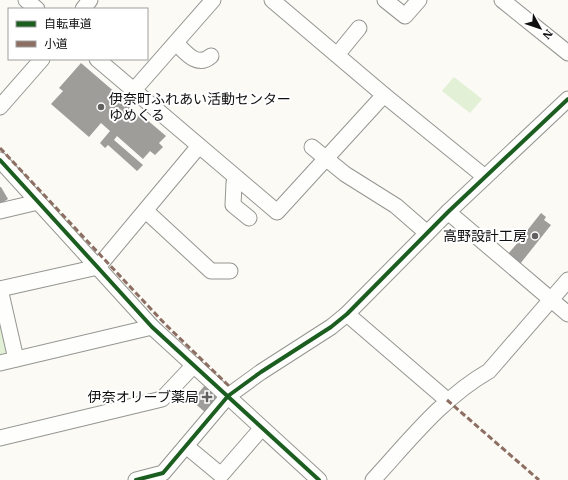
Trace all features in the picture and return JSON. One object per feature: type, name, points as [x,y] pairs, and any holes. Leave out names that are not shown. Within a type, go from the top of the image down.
[{"type":"street","points":[[26,0],[36,8]]},
{"type":"street","points":[[84,8],[90,0]]},
{"type":"street","points":[[134,90],[213,0]]},
{"type":"street","points":[[272,0],[485,178]]},
{"type":"street","points":[[385,0],[405,16],[419,0]]},
{"type":"street","points":[[502,0],[568,53]]},
{"type":"street","points":[[337,55],[359,28]]},
{"type":"street","points":[[176,43],[192,59],[199,61],[206,60],[211,56]]},
{"type":"street","points":[[0,107],[41,60]]},
{"type":"street","points":[[98,60],[277,212],[384,95]]},
{"type":"street","points":[[136,480],[162,477],[228,396],[261,372],[331,327],[347,314],[448,212],[568,99]]},
{"type":"street","points":[[16,359],[0,289],[98,268],[199,146]]},
{"type":"street","points":[[312,146],[345,174],[396,206],[427,233]]},
{"type":"street","points":[[0,160],[152,326],[262,428],[312,479]]},
{"type":"street","points":[[238,179],[234,183],[233,205],[249,218]]},
{"type":"street","points":[[0,211],[38,202]]},
{"type":"street","points":[[146,211],[211,271],[230,271]]},
{"type":"street","points":[[448,212],[568,314]]},
{"type":"street","points":[[373,480],[447,400],[473,380],[489,371],[568,280]]},
{"type":"street","points":[[347,314],[447,400]]},
{"type":"street","points":[[0,363],[152,326]]},
{"type":"street","points":[[0,438],[162,399],[194,365]]},
{"type":"street","points":[[186,446],[221,475],[262,428]]},
{"type":"green space","points":[[454,77],[482,99],[470,113],[442,91]]},
{"type":"green space","points":[[0,298],[14,352],[0,355]]},
{"type":"building","points":[[81,63],[131,106],[127,111],[135,118],[139,113],[166,136],[159,143],[163,147],[155,155],[150,151],[143,159],[117,136],[114,140],[143,165],[137,171],[108,145],[105,148],[100,143],[110,131],[101,123],[89,137],[51,104],[63,91],[59,88]]},
{"type":"building","points":[[0,187],[8,199],[0,204]]},
{"type":"building","points":[[541,213],[546,217],[544,220],[551,225],[520,264],[508,254],[520,240],[521,242],[524,238],[522,237]]},
{"type":"building","points":[[205,385],[219,397],[206,413],[192,401]]},
{"type":"waterway","points":[[147,311],[161,326]]},
{"type":"marked path","points":[[0,148],[165,324],[229,386]]},
{"type":"marked path","points":[[447,400],[539,480]]},
{"type":"cycle path","points":[[136,480],[163,473],[228,396],[261,372],[331,327],[347,314],[448,212],[568,99]]},
{"type":"cycle path","points":[[0,160],[152,327],[319,480]]},
{"type":"place","name":"伊奈町ふれあい活動センター ゆめくる","points":[[101,107]]},
{"type":"place","name":"高野設計工房","points":[[535,236]]},
{"type":"place","name":"伊奈オリーブ薬局","points":[[207,397]]}]
